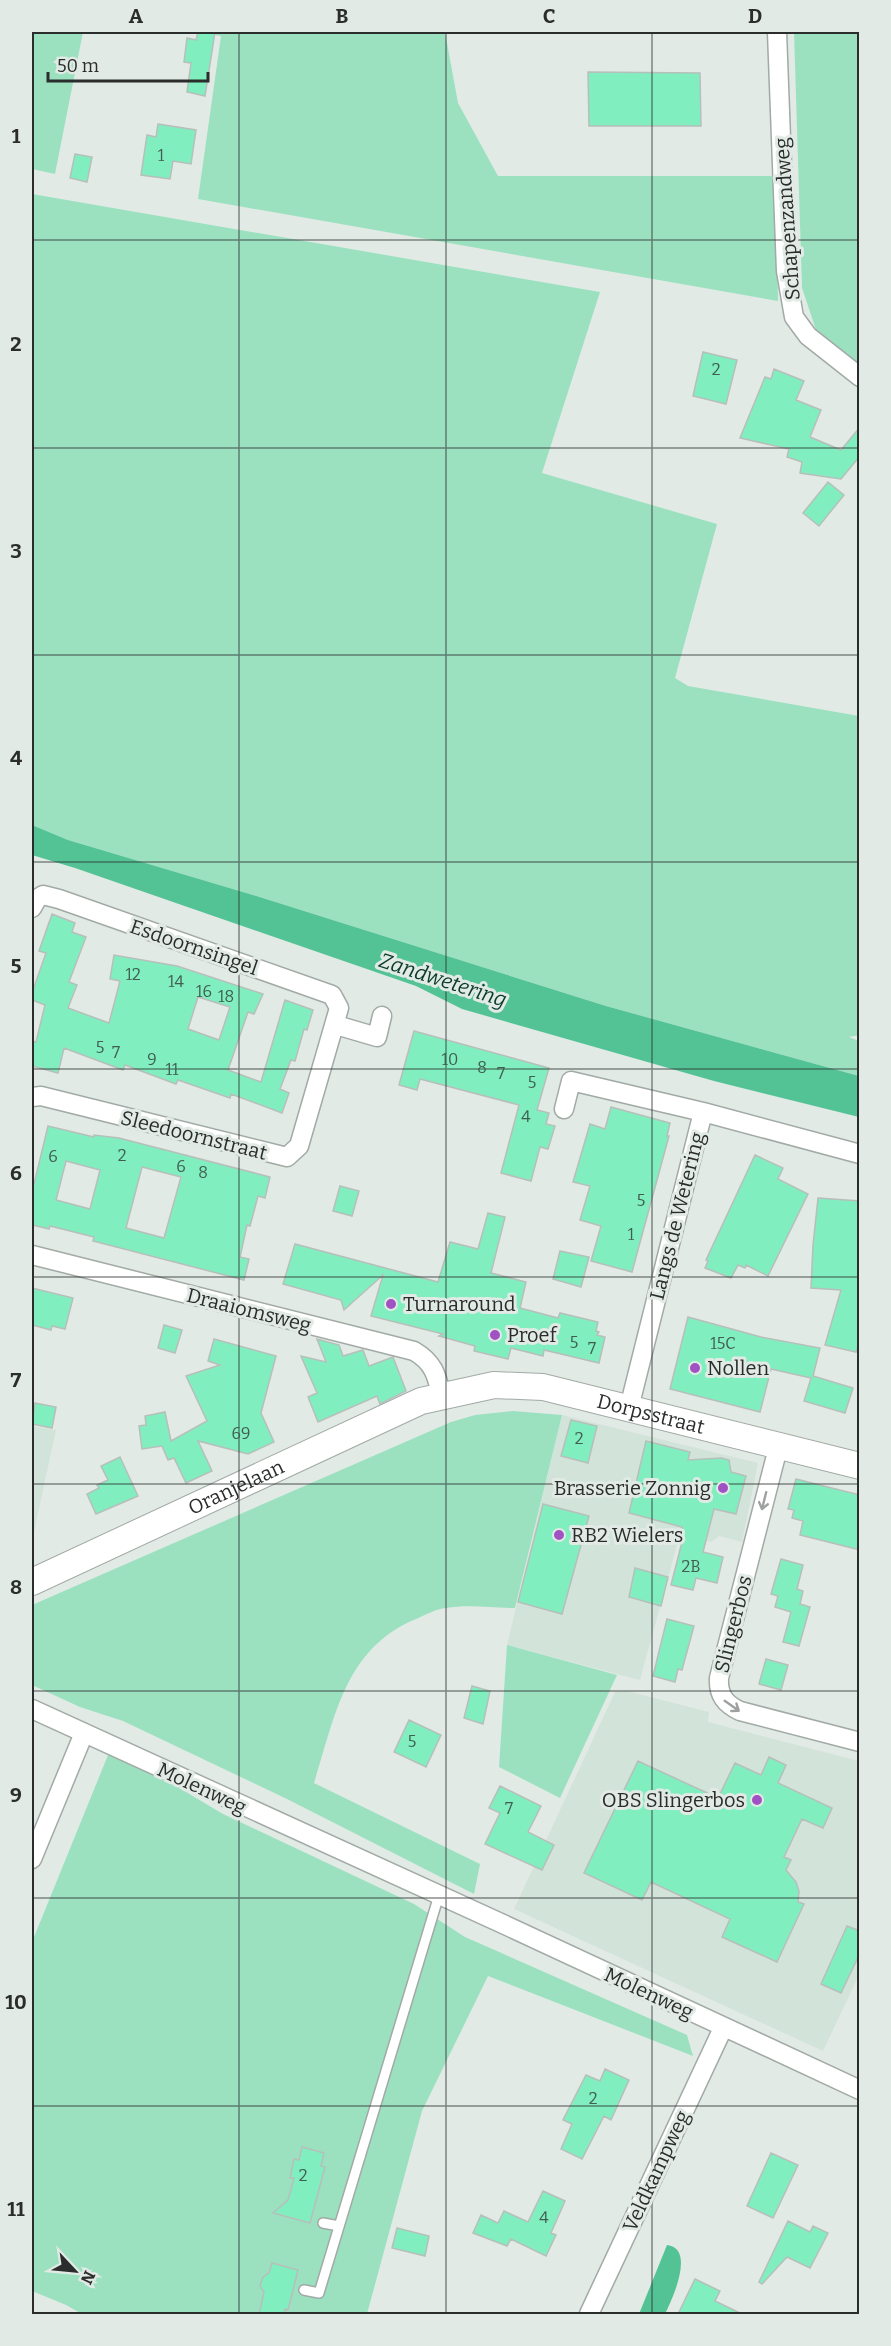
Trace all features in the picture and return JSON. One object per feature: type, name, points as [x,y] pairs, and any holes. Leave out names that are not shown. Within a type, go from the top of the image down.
[{"type":"street","name":"Schapenzandweg","points":[[777,32],[786,271],[794,317],[808,336],[860,378]]},
{"type":"street","name":"Esdoornsingel","points":[[32,908],[37,898],[43,895],[59,899],[332,995],[339,1008],[336,1025]]},
{"type":"street","points":[[336,1025],[377,1037],[382,1016]]},
{"type":"street","name":"Sleedoornstraat","points":[[32,1098],[41,1096],[287,1157],[299,1146],[336,1025]]},
{"type":"street","points":[[564,1109],[571,1081],[703,1112]]},
{"type":"street","name":"Langs de Wetering","points":[[629,1408],[703,1112],[860,1154]]},
{"type":"street","name":"Draaiomsweg","points":[[32,1255],[414,1352],[426,1358],[432,1365],[441,1395]]},
{"type":"street","name":"Dorpsstraat","points":[[441,1395],[494,1385],[522,1384],[543,1387],[860,1466]]},
{"type":"street","name":"Oranjelaan","points":[[32,1582],[421,1401],[441,1395]]},
{"type":"street","name":"Slingerbos","points":[[779,1444],[719,1678],[719,1688],[722,1698],[729,1706],[740,1711],[860,1742]]},
{"type":"street","name":"Molenweg","points":[[32,1709],[860,2090]]},
{"type":"street","points":[[32,1859],[72,1757],[84,1734]]},
{"type":"street","name":"Veldkampweg","points":[[589,2314],[723,2028]]},
{"type":"lane","points":[[304,2290],[319,2293],[439,1895]]},
{"type":"lane","points":[[323,2223],[339,2226]]},
{"type":"shaded area","points":[[32,32],[83,32],[55,174],[32,169]]},
{"type":"shaded area","points":[[198,32],[445,32],[458,103],[498,176],[776,176],[778,301],[198,199],[221,36]]},
{"type":"shaded area","points":[[794,32],[859,32],[859,369],[817,333],[802,288]]},
{"type":"shaded area","points":[[32,194],[600,292],[542,473],[717,524],[675,678],[688,686],[859,716],[860,1035],[849,1037],[859,1041],[859,1076],[606,1006],[253,895],[68,840],[32,825]]},
{"type":"shaded area","points":[[513,1411],[562,1415],[515,1608],[463,1606],[438,1610],[392,1632],[373,1648],[358,1666],[346,1687],[314,1783],[480,1864],[474,1894],[287,1799],[123,1721],[80,1707],[32,1685],[32,1605],[451,1422],[475,1415]]},
{"type":"shaded area","points":[[562,1415],[758,1463],[742,1542],[719,1536],[711,1542],[680,1534],[640,1680],[507,1645]]},
{"type":"shaded area","points":[[32,1426],[56,1430],[32,1541]]},
{"type":"shaded area","points":[[507,1645],[617,1675],[560,1798],[499,1767]]},
{"type":"shaded area","points":[[627,1691],[709,1712],[708,1722],[859,1761],[860,1864],[856,1871],[860,1872],[859,1975],[823,2051],[514,1909],[615,1692]]},
{"type":"shaded area","points":[[108,1755],[161,1777],[223,1814],[414,1904],[465,1937],[687,2035],[693,2056],[488,1976],[422,2111],[367,2314],[82,2314],[32,2291],[32,1942]]},
{"type":"water","name":"Zandwetering","points":[[32,825],[68,840],[253,895],[606,1006],[859,1076],[859,1117],[714,1081],[462,1009],[416,986],[32,855]]},
{"type":"water","points":[[667,2245],[676,2248],[681,2264],[680,2275],[672,2298],[665,2314],[639,2314]]},
{"type":"building","points":[[198,32],[215,32],[205,96],[187,92],[191,63],[184,62],[187,38],[196,40]]},
{"type":"building","points":[[588,72],[700,73],[701,126],[589,126]]},
{"type":"building","points":[[158,124],[196,130],[191,164],[173,161],[170,179],[141,175],[147,135],[156,137]]},
{"type":"building","points":[[75,154],[92,157],[87,182],[70,178]]},
{"type":"building","points":[[703,352],[737,360],[726,404],[693,396]]},
{"type":"building","points":[[774,369],[804,381],[796,400],[821,410],[810,437],[841,450],[860,427],[860,456],[841,479],[800,473],[802,462],[787,457],[789,449],[740,438],[765,377],[771,379]]},
{"type":"building","points":[[828,482],[844,495],[819,526],[803,513]]},
{"type":"building","points":[[52,914],[75,923],[72,932],[86,937],[69,982],[77,985],[68,1008],[109,1023],[120,981],[110,979],[114,955],[177,966],[263,994],[254,1014],[248,1012],[228,1070],[261,1082],[285,1000],[313,1010],[307,1030],[304,1029],[295,1061],[291,1060],[280,1089],[289,1093],[282,1113],[231,1094],[230,1098],[178,1080],[176,1084],[125,1065],[123,1070],[64,1048],[58,1073],[32,1066],[32,1041],[36,1042],[45,1005],[32,1000],[32,993],[46,953],[39,951]],"holes":[[[198,997],[230,1007],[219,1040],[188,1029]]]},
{"type":"building","points":[[414,1031],[549,1068],[537,1110],[549,1113],[546,1124],[555,1126],[548,1149],[540,1147],[531,1181],[501,1173],[519,1105],[420,1079],[417,1090],[399,1085]]},
{"type":"building","points":[[611,1107],[670,1123],[667,1136],[669,1136],[632,1272],[591,1261],[601,1226],[580,1220],[590,1186],[573,1182],[590,1124],[605,1129]]},
{"type":"building","points":[[48,1126],[94,1137],[94,1135],[119,1138],[270,1177],[265,1198],[258,1196],[250,1226],[247,1225],[240,1257],[249,1259],[244,1280],[93,1241],[94,1237],[50,1226],[49,1229],[32,1225],[32,1184],[34,1184]],"holes":[[[66,1161],[100,1170],[90,1209],[56,1200]],[[142,1167],[181,1177],[164,1238],[126,1228]]]},
{"type":"building","points":[[755,1155],[783,1168],[778,1179],[808,1194],[768,1276],[746,1265],[745,1268],[738,1265],[731,1278],[705,1268],[708,1261],[706,1260]]},
{"type":"building","points":[[340,1186],[359,1191],[352,1216],[333,1211]]},
{"type":"building","points":[[818,1198],[860,1201],[860,1339],[856,1352],[825,1345],[841,1290],[811,1288]]},
{"type":"building","points":[[488,1213],[505,1217],[491,1273],[526,1282],[520,1308],[558,1318],[560,1313],[598,1322],[597,1335],[605,1337],[599,1363],[544,1350],[543,1356],[511,1348],[508,1359],[474,1351],[475,1346],[439,1336],[443,1334],[371,1316],[383,1275],[344,1310],[341,1300],[283,1284],[295,1244],[438,1282],[450,1242],[478,1249]]},
{"type":"building","points":[[560,1251],[589,1257],[581,1287],[553,1279]]},
{"type":"building","points":[[32,1288],[73,1298],[65,1329],[52,1326],[51,1330],[32,1325]]},
{"type":"building","points":[[688,1317],[761,1337],[820,1348],[813,1376],[853,1388],[845,1413],[804,1401],[811,1378],[771,1369],[760,1412],[670,1389]]},
{"type":"building","points":[[164,1325],[182,1330],[175,1353],[158,1348]]},
{"type":"building","points":[[214,1339],[276,1356],[261,1413],[274,1442],[248,1454],[198,1441],[212,1471],[186,1483],[174,1458],[168,1460],[162,1446],[142,1449],[139,1426],[146,1425],[145,1416],[165,1412],[171,1441],[207,1421],[186,1376],[220,1365],[208,1361]]},
{"type":"building","points":[[317,1339],[339,1345],[343,1356],[363,1350],[369,1366],[393,1357],[406,1391],[380,1404],[377,1396],[318,1422],[308,1397],[317,1393],[301,1356],[326,1362]]},
{"type":"building","points":[[35,1403],[56,1407],[52,1428],[32,1424]]},
{"type":"building","points":[[571,1420],[597,1426],[588,1463],[561,1456]]},
{"type":"building","points":[[646,1441],[690,1452],[688,1460],[721,1458],[729,1460],[731,1472],[746,1476],[736,1514],[714,1509],[703,1552],[723,1557],[717,1583],[696,1578],[693,1590],[671,1585],[682,1542],[679,1541],[682,1527],[629,1513]]},
{"type":"building","points":[[120,1457],[138,1496],[96,1514],[87,1494],[99,1488],[97,1485],[108,1480],[101,1466]]},
{"type":"building","points":[[796,1479],[860,1495],[860,1550],[800,1535],[803,1521],[792,1518],[794,1510],[788,1509]]},
{"type":"building","points":[[543,1504],[589,1516],[562,1614],[518,1602]]},
{"type":"building","points":[[781,1559],[803,1565],[797,1589],[803,1591],[800,1604],[810,1607],[799,1646],[783,1642],[791,1612],[775,1607],[778,1596],[771,1594]]},
{"type":"building","points":[[635,1568],[668,1577],[661,1606],[629,1597]]},
{"type":"building","points":[[667,1619],[694,1626],[682,1670],[678,1669],[675,1682],[653,1676]]},
{"type":"building","points":[[766,1659],[788,1665],[781,1690],[759,1684]]},
{"type":"building","points":[[472,1686],[490,1691],[483,1724],[464,1718]]},
{"type":"building","points":[[409,1720],[441,1735],[426,1767],[394,1752]]},
{"type":"building","points":[[769,1757],[786,1765],[778,1783],[832,1808],[823,1828],[802,1819],[784,1857],[791,1860],[786,1870],[796,1882],[799,1891],[798,1902],[804,1904],[777,1962],[722,1937],[730,1919],[651,1882],[642,1900],[584,1873],[638,1761],[718,1798],[735,1763],[761,1775]]},
{"type":"building","points":[[500,1786],[541,1806],[528,1832],[554,1845],[542,1870],[485,1844],[500,1813],[489,1808]]},
{"type":"building","points":[[847,1926],[860,1931],[860,1953],[841,1993],[821,1984]]},
{"type":"building","points":[[605,2069],[629,2080],[611,2120],[604,2116],[582,2159],[561,2149],[572,2124],[563,2120],[586,2075],[600,2081]]},
{"type":"building","points":[[302,2147],[324,2153],[321,2166],[325,2167],[310,2223],[273,2213],[288,2200],[294,2178],[290,2178],[294,2159],[299,2160]]},
{"type":"building","points":[[771,2153],[798,2165],[773,2218],[747,2206]]},
{"type":"building","points":[[543,2191],[565,2201],[551,2233],[556,2235],[546,2256],[511,2239],[507,2246],[473,2233],[481,2215],[498,2223],[504,2211],[528,2222]]},
{"type":"building","points":[[788,2221],[810,2232],[813,2226],[828,2233],[810,2268],[787,2257],[762,2284],[759,2282]]},
{"type":"building","points":[[397,2228],[429,2236],[425,2256],[392,2248]]},
{"type":"building","points":[[272,2263],[298,2270],[288,2310],[285,2309],[284,2314],[259,2314],[264,2292],[260,2286],[263,2277],[269,2273]]},
{"type":"building","points":[[695,2279],[720,2291],[715,2301],[742,2314],[678,2314]]},
{"type":"place","name":"Turnaround","points":[[391,1304]]},
{"type":"place","name":"Proef","points":[[495,1335]]},
{"type":"place","name":"Nollen","points":[[695,1368]]},
{"type":"place","name":"Brasserie Zonnig","points":[[723,1488]]},
{"type":"place","name":"RB2 Wielers","points":[[559,1535]]},
{"type":"place","name":"OBS Slingerbos","points":[[757,1800]]}]
